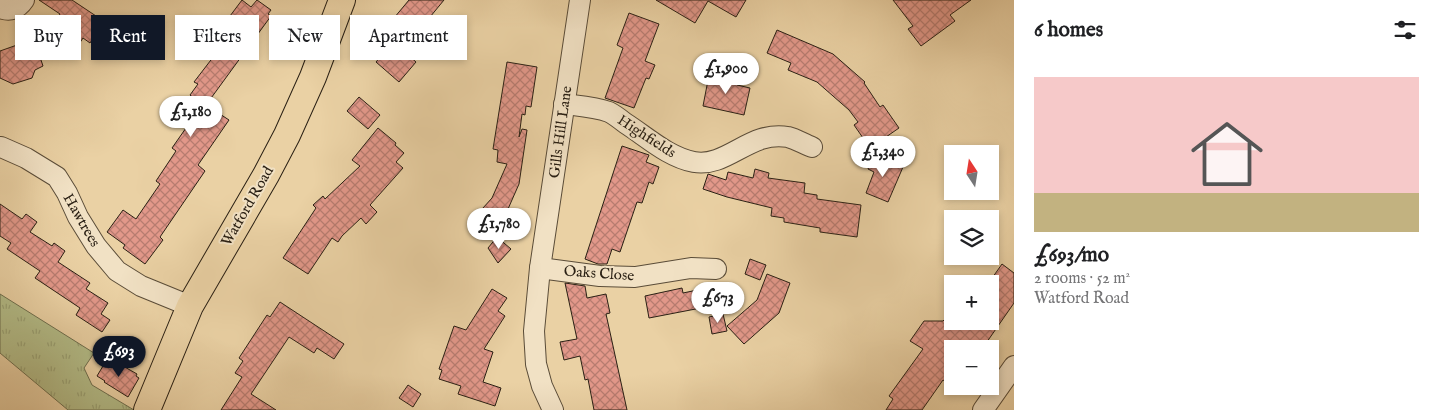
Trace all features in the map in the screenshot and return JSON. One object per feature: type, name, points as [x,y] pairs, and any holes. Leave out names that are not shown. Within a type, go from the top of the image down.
[{"type":"main road","name":"Watford Road","points":[[147,410],[190,306],[288,135],[313,77],[342,0]]},
{"type":"street","points":[[0,8],[12,10],[20,6],[24,0]]},
{"type":"street","name":"Gills Hill Lane","points":[[553,410],[542,386],[536,364],[534,331],[540,268],[580,0]]},
{"type":"street","name":"Highfields","points":[[564,104],[590,107],[610,113],[662,149],[677,157],[696,162],[713,161],[758,139],[772,136],[788,137],[812,147]]},
{"type":"street","name":"Hawtrees","points":[[1,147],[26,158],[57,178],[96,246],[117,271],[141,286],[190,306]]},
{"type":"street","name":"Oaks Close","points":[[540,268],[600,276],[636,277],[691,268],[716,268]]},
{"type":"street","points":[[982,410],[1014,366]]},
{"type":"green space","points":[[0,294],[94,353],[84,368],[92,385],[134,410],[68,410],[0,353]]},
{"type":"building","points":[[39,0],[72,0],[94,15],[91,15],[90,43],[83,38],[81,41],[81,15],[60,14]]},
{"type":"building","points":[[242,0],[251,7],[257,0],[271,10],[268,14],[269,19],[259,32],[259,15],[231,15]]},
{"type":"building","points":[[409,0],[444,0],[432,15],[396,15]]},
{"type":"building","points":[[656,0],[746,0],[736,17],[708,1],[695,23]]},
{"type":"building","points":[[893,0],[971,0],[950,15],[955,21],[921,46],[908,29],[913,26]]},
{"type":"building","points":[[629,13],[659,24],[645,61],[655,65],[649,79],[646,78],[634,108],[605,98],[623,48],[617,45]]},
{"type":"building","points":[[777,30],[833,54],[865,82],[880,107],[883,105],[899,128],[870,148],[854,125],[858,122],[849,110],[817,82],[788,70],[791,63],[767,53]]},
{"type":"building","points":[[15,46],[15,60],[41,60],[43,66],[35,70],[32,78],[13,84],[0,78],[0,51]]},
{"type":"building","points":[[211,60],[239,60],[206,105],[229,120],[198,165],[205,171],[160,237],[163,240],[145,264],[123,248],[125,245],[107,232],[123,210],[136,219],[160,184],[156,181],[176,151],[172,148],[193,118],[186,114],[196,100],[190,95],[198,84],[194,82]]},
{"type":"building","points":[[378,60],[414,60],[416,62],[399,82],[376,62]]},
{"type":"building","points":[[507,62],[537,67],[531,107],[526,106],[525,115],[522,114],[519,137],[522,129],[527,130],[519,184],[508,209],[514,214],[494,237],[473,219],[492,198],[507,164],[497,162],[498,150],[493,149]]},
{"type":"building","points":[[709,75],[737,81],[737,85],[750,88],[744,115],[703,106]]},
{"type":"building","points":[[359,97],[380,115],[368,129],[347,111]]},
{"type":"building","points":[[378,128],[396,143],[395,145],[404,153],[396,162],[403,168],[370,205],[377,212],[366,224],[361,218],[338,242],[332,238],[308,274],[283,258],[316,208],[313,205],[323,196],[325,199],[360,166],[352,160]]},
{"type":"building","points":[[622,146],[649,155],[646,162],[659,167],[653,184],[649,182],[642,203],[637,202],[620,252],[612,249],[607,264],[598,264],[585,259]]},
{"type":"building","points":[[874,155],[903,167],[888,202],[866,193],[874,172],[868,169]]},
{"type":"building","points":[[755,169],[769,173],[768,178],[805,183],[804,193],[817,195],[817,199],[861,205],[857,237],[820,232],[820,228],[784,222],[784,218],[771,216],[772,208],[703,189],[708,174],[726,180],[728,172],[753,178]]},
{"type":"building","points":[[0,204],[22,219],[26,214],[37,222],[30,232],[52,246],[54,243],[65,251],[58,262],[90,283],[86,289],[108,303],[101,314],[110,320],[102,332],[76,315],[80,308],[35,278],[40,271],[7,249],[11,243],[0,236]]},
{"type":"building","points":[[497,237],[511,249],[498,263],[488,248]]},
{"type":"building","points":[[750,259],[766,265],[760,280],[745,274]]},
{"type":"building","points":[[1002,264],[1014,273],[1014,303],[999,325],[999,275],[994,275]]},
{"type":"building","points":[[767,274],[790,283],[779,313],[744,344],[727,326],[757,300]]},
{"type":"building","points":[[565,283],[585,286],[587,298],[606,294],[610,313],[606,314],[627,410],[594,410],[588,379],[585,380],[580,356],[564,360],[560,342],[577,339]]},
{"type":"building","points":[[682,288],[683,293],[702,289],[706,307],[649,318],[645,296]]},
{"type":"building","points":[[492,289],[507,298],[498,311],[505,316],[484,349],[493,352],[483,382],[501,388],[495,406],[458,394],[461,386],[439,379],[442,370],[439,369],[454,326],[466,330]]},
{"type":"building","points":[[280,302],[344,344],[334,359],[317,348],[314,353],[289,337],[251,394],[276,410],[221,410],[242,377],[235,373],[243,361],[239,358],[267,315],[270,317]]},
{"type":"building","points":[[723,314],[727,331],[712,334],[709,317]]},
{"type":"building","points":[[924,321],[943,321],[944,330],[995,330],[988,340],[944,340],[944,381],[922,410],[886,410],[893,399],[889,396],[923,349],[910,341]]},
{"type":"building","points":[[106,361],[122,368],[123,366],[137,374],[136,376],[139,378],[128,397],[97,376]]},
{"type":"building","points":[[408,385],[421,394],[413,407],[399,398]]}]
